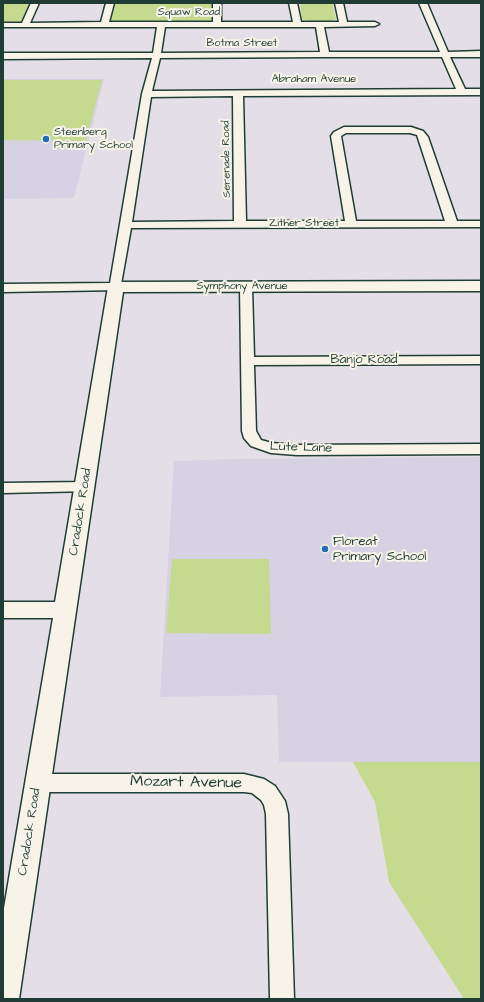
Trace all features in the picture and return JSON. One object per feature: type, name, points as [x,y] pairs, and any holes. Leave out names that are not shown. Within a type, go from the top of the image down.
[{"type":"street","points":[[25,25],[35,3]]},
{"type":"street","points":[[104,25],[110,3]]},
{"type":"street","points":[[217,24],[218,3]]},
{"type":"street","points":[[293,3],[297,24]]},
{"type":"street","points":[[339,3],[344,24]]},
{"type":"street","points":[[423,3],[444,55],[461,91]]},
{"type":"street","name":"Squaw Road","points":[[3,25],[375,24]]},
{"type":"street","name":"Cradock Road","points":[[4,999],[64,610],[147,94],[156,56],[161,25]]},
{"type":"street","points":[[320,25],[325,55]]},
{"type":"street","name":"Botma Street","points":[[3,56],[481,54]]},
{"type":"street","name":"Abraham Avenue","points":[[147,94],[481,92]]},
{"type":"street","name":"Serenade Road","points":[[238,93],[240,224]]},
{"type":"street","points":[[351,224],[336,136],[339,132],[344,130],[416,131],[423,137],[452,224]]},
{"type":"street","name":"Zither Street","points":[[126,225],[481,224]]},
{"type":"street","name":"Symphony Avenue","points":[[3,288],[481,286]]},
{"type":"street","name":"Lute Lane","points":[[246,287],[249,430],[251,438],[256,443],[262,447],[297,450],[481,449]]},
{"type":"street","name":"Banjo Road","points":[[248,361],[481,360]]},
{"type":"street","points":[[3,488],[85,487]]},
{"type":"street","points":[[3,610],[64,610]]},
{"type":"street","name":"Mozart Avenue","points":[[37,783],[244,783],[257,785],[268,793],[274,801],[277,814],[282,999]]},
{"type":"shaded area","name":"Steenberg Primary School","points":[[3,79],[104,79],[74,198],[3,199]]},
{"type":"shaded area","name":"Floreat Primary School","points":[[481,457],[481,762],[279,762],[277,695],[160,697],[174,461],[234,459]]},
{"type":"green space","points":[[3,3],[32,3],[24,21],[16,23],[3,23]]},
{"type":"green space","points":[[113,3],[214,3],[214,21],[110,23],[109,21]]},
{"type":"green space","points":[[300,3],[332,3],[336,19],[330,21],[308,21],[302,19]]},
{"type":"green space","points":[[3,80],[102,80],[86,141],[3,140]]},
{"type":"green space","points":[[172,559],[269,559],[271,634],[166,633]]},
{"type":"green space","points":[[353,762],[481,762],[481,999],[464,999],[389,882],[375,802]]},
{"type":"place","name":"Steenberg Primary School","points":[[46,139]]},
{"type":"place","name":"Floreat Primary School","points":[[325,549]]}]
